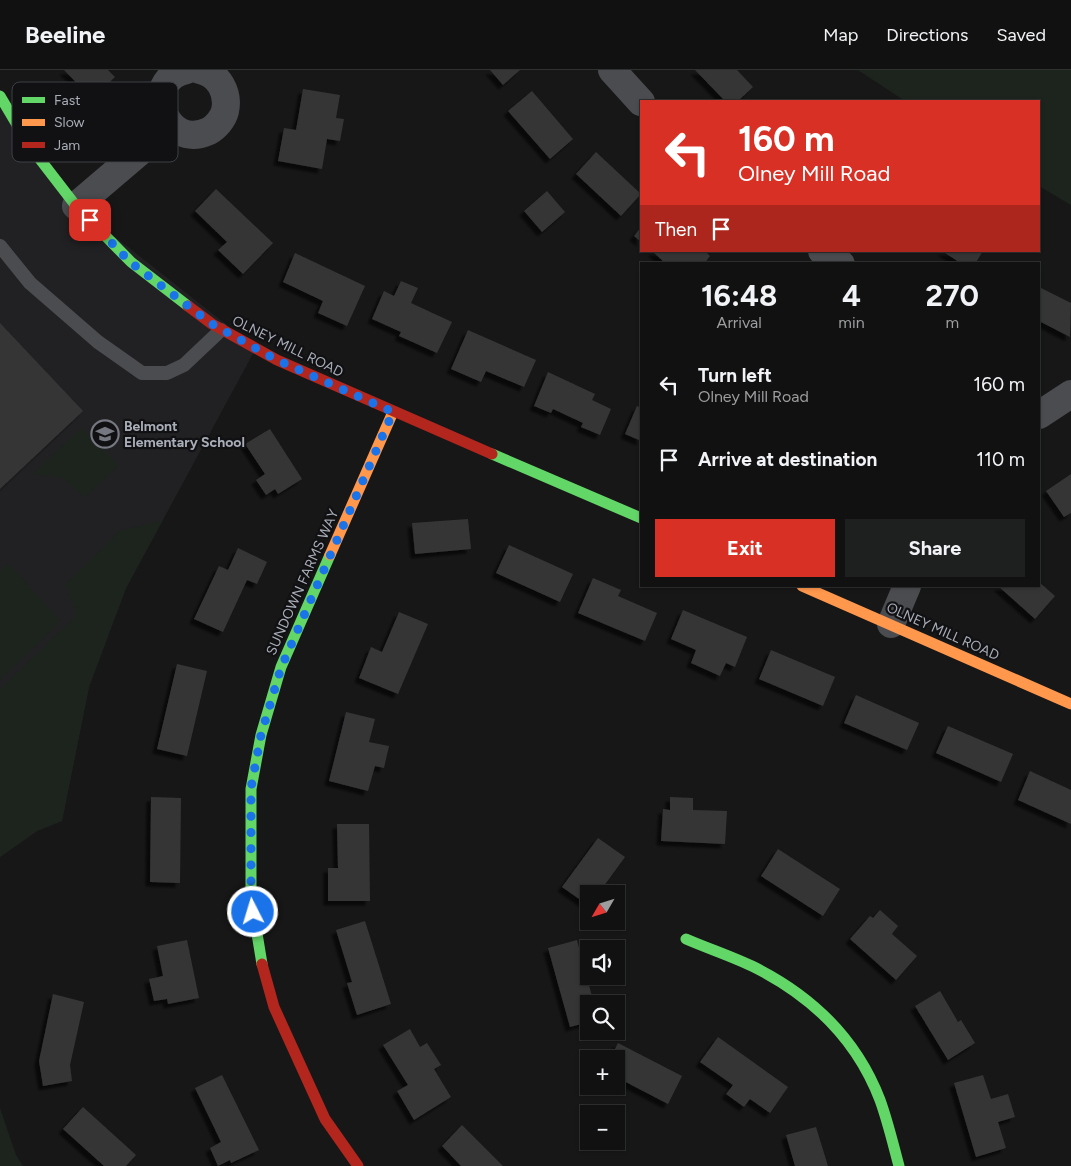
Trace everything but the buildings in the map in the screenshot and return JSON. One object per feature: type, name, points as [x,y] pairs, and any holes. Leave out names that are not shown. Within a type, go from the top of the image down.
[{"type":"street","points":[[168,82],[173,76],[187,70]]},
{"type":"street","points":[[178,130],[190,134],[201,134],[211,130],[219,123],[224,114],[225,92],[213,75],[200,70]]},
{"type":"street","points":[[612,70],[640,101]]},
{"type":"street","name":"OLNEY MILL ROAD","points":[[1,99],[12,117]]},
{"type":"street","name":"OLNEY MILL ROAD","points":[[42,162],[76,206],[130,262],[221,330],[277,360],[393,412],[640,518]]},
{"type":"street","points":[[76,206],[127,162]]},
{"type":"street","points":[[823,252],[838,262]]},
{"type":"street","points":[[1040,414],[1071,394]]},
{"type":"street","name":"SUNDOWN FARMS WAY","points":[[358,1166],[325,1119],[274,1007],[260,958],[251,897],[251,788],[261,735],[281,668],[393,412]]},
{"type":"street","name":"OLNEY MILL ROAD","points":[[804,587],[1071,704]]},
{"type":"street","points":[[890,624],[908,587]]},
{"type":"street","points":[[686,939],[757,968],[796,991],[824,1012],[855,1049],[880,1100],[899,1166]]},
{"type":"lane","points":[[0,246],[30,283],[98,342],[142,373],[167,374],[184,365],[221,330]]},
{"type":"shaded area","points":[[858,70],[1071,70],[1071,205],[1040,187],[1040,100],[903,100]]},
{"type":"shaded area","name":"Belmont Elementary School","points":[[0,96],[12,113],[12,162],[46,162],[76,206],[256,348],[126,588],[89,687],[62,821],[37,831],[0,857]]},
{"type":"shaded area","points":[[82,428],[119,465],[84,498],[62,477],[32,474]]},
{"type":"shaded area","points":[[163,520],[126,588],[89,687],[62,821],[37,831],[0,857],[0,689],[77,615],[65,584],[120,531]]},
{"type":"shaded area","points":[[8,563],[61,621],[0,680],[0,570]]},
{"type":"shaded area","points":[[0,1108],[16,1155],[23,1166],[0,1166]]},
{"type":"traffic: fast","points":[[0,96],[12,116]]},
{"type":"traffic: fast","points":[[42,162],[76,206],[131,262],[188,306]]},
{"type":"traffic: fast","points":[[492,454],[640,518]]},
{"type":"traffic: fast","points":[[262,964],[251,897],[251,789],[261,735],[281,667],[330,555]]},
{"type":"traffic: fast","points":[[686,939],[748,964],[777,980],[796,992],[831,1022],[859,1058],[870,1078],[883,1108],[899,1166]]},
{"type":"traffic: slow","points":[[330,555],[393,412]]},
{"type":"traffic: slow","points":[[804,587],[1071,704]]},
{"type":"traffic: jam","points":[[188,306],[212,324],[277,360],[492,454]]},
{"type":"traffic: jam","points":[[262,964],[274,1007],[325,1119],[358,1166]]},
{"type":"place","name":"Belmont Elementary School","points":[[105,434]]},
{"type":"route","points":[[90,220],[130,262],[221,330],[277,360],[393,412],[281,668],[261,735],[251,788],[251,897],[253,912]]}]
